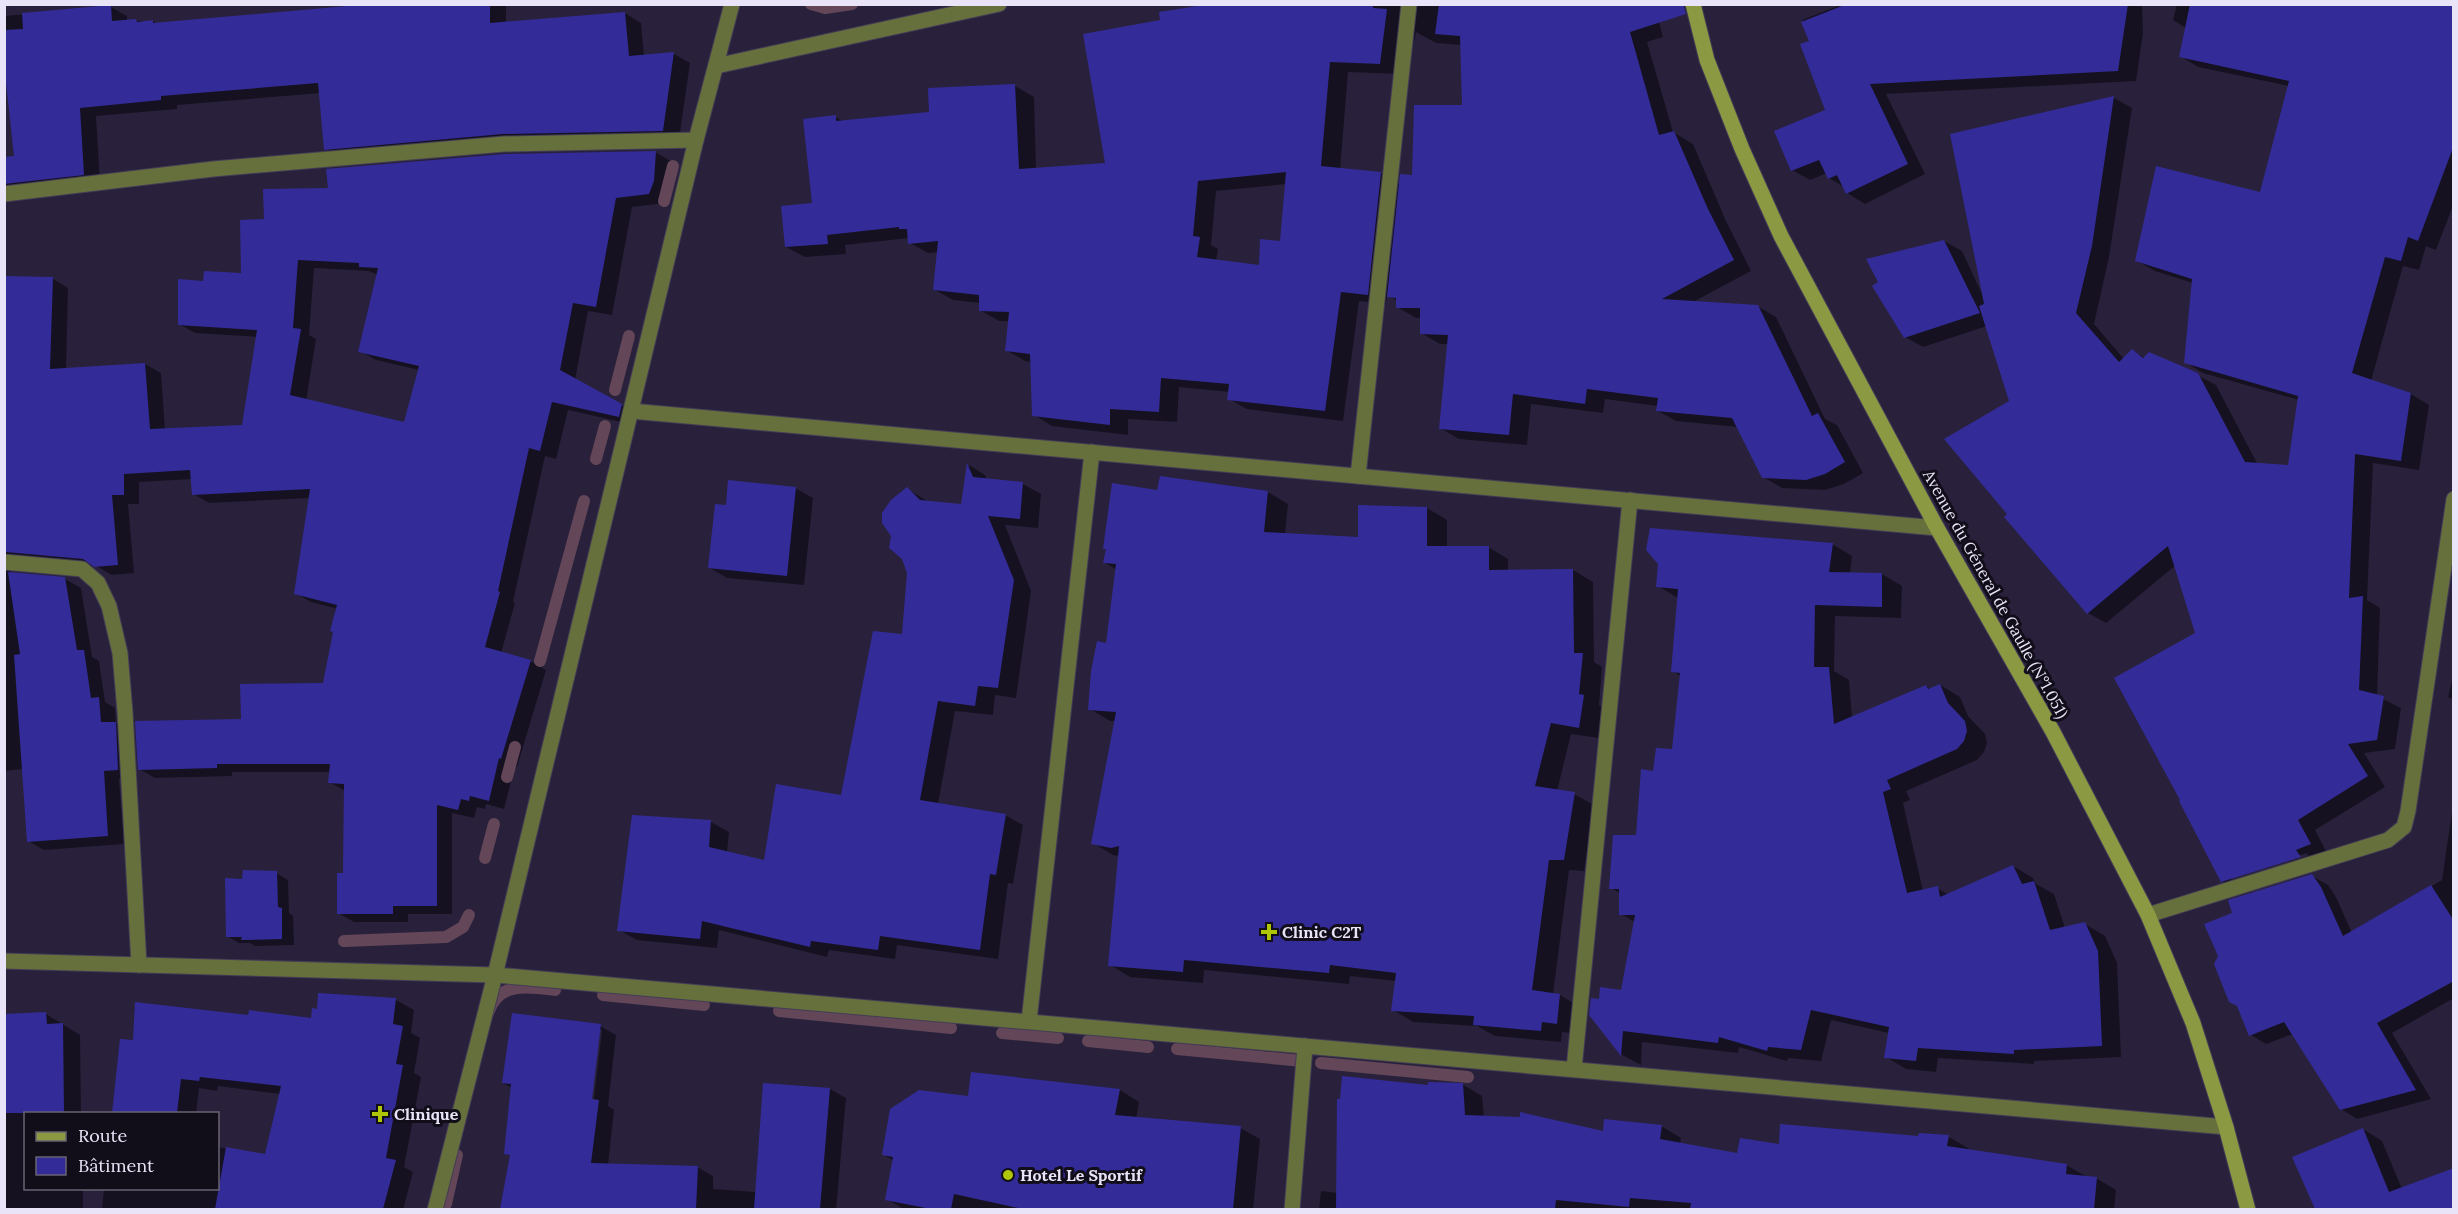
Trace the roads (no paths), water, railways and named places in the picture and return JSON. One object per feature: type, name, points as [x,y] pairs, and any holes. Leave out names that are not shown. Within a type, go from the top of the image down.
[{"type":"main road","name":"Avenue du Géneral de Gaulle (N°1.051)","points":[[1693,4],[1707,60],[1780,236],[1937,528],[2053,732],[2148,915],[2193,1023],[2226,1127],[2248,1209]]},
{"type":"street","points":[[435,1209],[495,975],[696,140],[732,4]]},
{"type":"street","points":[[716,66],[999,4]]},
{"type":"street","points":[[1358,476],[1409,4]]},
{"type":"street","points":[[4,194],[213,169],[504,144],[696,140]]},
{"type":"street","points":[[631,411],[1937,528]]},
{"type":"street","points":[[1029,1022],[1092,452]]},
{"type":"street","points":[[2148,915],[2388,840],[2404,827],[2454,499]]},
{"type":"street","points":[[1574,1069],[1630,500]]},
{"type":"street","points":[[4,562],[82,568],[98,583],[109,606],[120,653],[125,712],[139,965]]},
{"type":"street","points":[[4,961],[495,975],[2226,1127]]},
{"type":"street","points":[[1292,1209],[1305,1046]]},
{"type":"waterway","points":[[811,4],[825,8],[852,4]]},
{"type":"waterway","points":[[664,201],[673,166]]},
{"type":"waterway","points":[[615,390],[629,336]]},
{"type":"waterway","points":[[596,459],[605,426]]},
{"type":"waterway","points":[[540,661],[584,501]]},
{"type":"waterway","points":[[507,777],[515,747]]},
{"type":"waterway","points":[[485,858],[494,824]]},
{"type":"waterway","points":[[344,941],[446,937],[463,927],[469,915]]},
{"type":"waterway","points":[[489,1011],[494,1001],[508,990],[526,987],[555,990]]},
{"type":"waterway","points":[[603,995],[704,1005]]},
{"type":"waterway","points":[[779,1011],[951,1028]]},
{"type":"waterway","points":[[1002,1033],[1058,1038]]},
{"type":"waterway","points":[[1088,1041],[1148,1047]]},
{"type":"waterway","points":[[1177,1049],[1303,1061]]},
{"type":"waterway","points":[[1321,1063],[1468,1077]]},
{"type":"waterway","points":[[446,1204],[457,1155]]},
{"type":"place","name":"Clinic C2T","points":[[1269,932]]},
{"type":"place","name":"Clinique","points":[[380,1114]]},
{"type":"place","name":"Hotel Le Sportif","points":[[1008,1175]]}]
